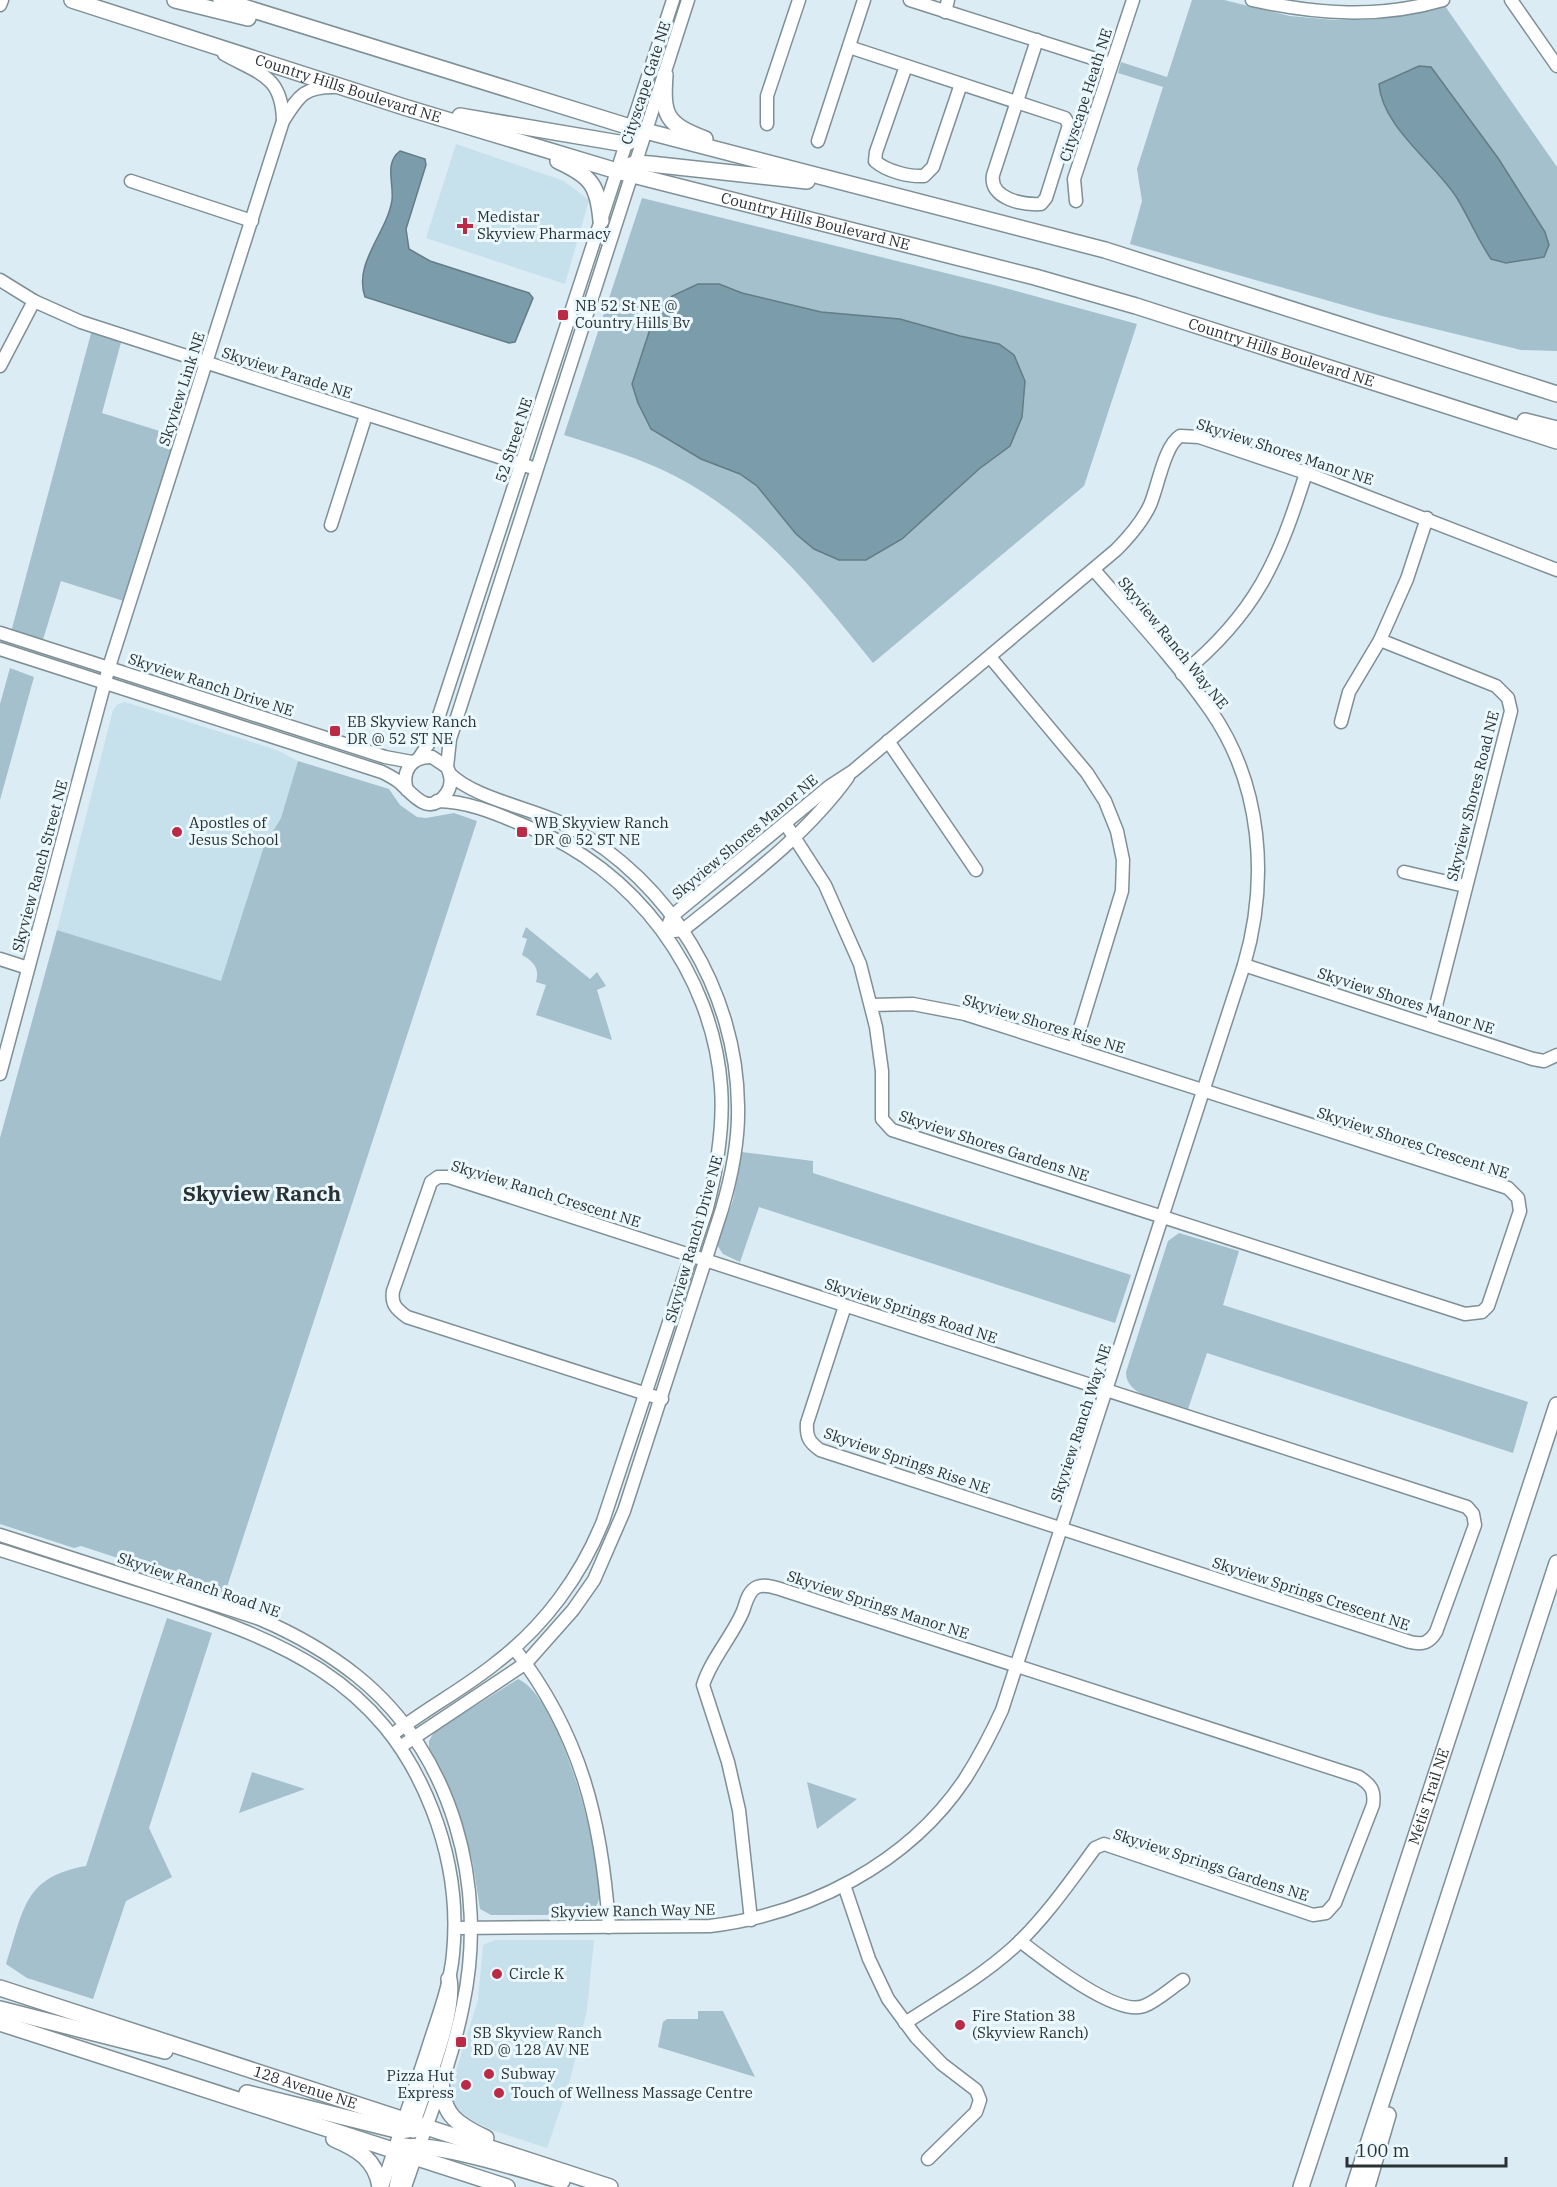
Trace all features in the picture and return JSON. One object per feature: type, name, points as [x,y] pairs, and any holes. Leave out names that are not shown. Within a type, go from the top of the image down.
[{"type":"main road","name":"Country Hills Boulevard NE","points":[[72,0],[526,145],[1047,280],[1136,306],[1557,441]]},
{"type":"main road","points":[[175,0],[356,44]]},
{"type":"main road","points":[[221,0],[630,128],[1006,222],[1139,260],[1557,394]]},
{"type":"main road","points":[[665,75],[663,100],[668,118],[674,124],[752,159]]},
{"type":"main road","points":[[404,107],[625,144],[647,132]]},
{"type":"main road","points":[[526,145],[570,166],[589,180],[599,196],[601,221]]},
{"type":"main road","points":[[628,170],[863,187]]},
{"type":"main road","points":[[1428,399],[1557,429]]},
{"type":"main road","name":"Métis Trail NE","points":[[1301,2187],[1557,1405]]},
{"type":"main road","points":[[1354,2187],[1557,1563]]},
{"type":"main road","points":[[397,2187],[409,2138],[447,2012],[451,1990],[449,1979]]},
{"type":"main road","name":"128 Avenue NE","points":[[0,1988],[241,2067],[409,2138],[507,2187]]},
{"type":"main road","points":[[1367,2187],[1411,2037],[1415,2001]]},
{"type":"main road","points":[[0,2009],[136,2045],[241,2067]]},
{"type":"main road","name":"128 Avenue NE","points":[[0,2024],[280,2113],[528,2160],[610,2187]]},
{"type":"main road","points":[[441,2078],[441,2099],[446,2112],[457,2122],[528,2160]]},
{"type":"main road","points":[[177,2080],[234,2090],[586,2187]]},
{"type":"main road","points":[[280,2113],[348,2145],[368,2158],[376,2168],[381,2187]]},
{"type":"main road","points":[[1309,2187],[1320,2129]]},
{"type":"street","points":[[0,5],[2,0]]},
{"type":"street","name":"Cityscape Gate NE","points":[[630,128],[673,0]]},
{"type":"street","name":"Cityscape Gate NE","points":[[628,170],[647,132],[688,0]]},
{"type":"street","points":[[767,124],[767,96],[799,0]]},
{"type":"street","points":[[818,141],[864,0]]},
{"type":"street","points":[[910,0],[947,6],[1037,40],[1111,64]]},
{"type":"street","name":"Cityscape Heath NE","points":[[1076,201],[1074,180],[1133,0]]},
{"type":"street","points":[[1252,0],[1318,12],[1360,13],[1394,11],[1443,0]]},
{"type":"street","points":[[1511,0],[1557,66]]},
{"type":"street","points":[[849,47],[1017,101],[1065,118],[1069,125],[1046,198],[1041,204],[1003,197],[993,189],[992,183],[1017,101],[1037,40]]},
{"type":"street","name":"Skyview Link NE","points":[[109,667],[283,121],[283,101],[275,85],[205,43]]},
{"type":"street","points":[[906,66],[876,152],[875,161],[881,166],[916,176],[924,176],[933,167],[961,84]]},
{"type":"street","name":"Skyview Link NE","points":[[283,121],[304,92],[312,88],[342,87]]},
{"type":"street","name":"52 Street NE","points":[[449,770],[447,747],[537,469],[628,170],[625,144],[630,128]]},
{"type":"street","name":"52 Street NE","points":[[416,760],[431,740],[601,221],[628,170]]},
{"type":"street","points":[[131,181],[252,221]]},
{"type":"street","name":"Skyview Parade NE","points":[[0,280],[34,301],[81,322],[537,469]]},
{"type":"street","points":[[0,366],[34,301]]},
{"type":"street","points":[[331,525],[366,415]]},
{"type":"street","name":"Skyview Shores Manor NE","points":[[664,932],[672,916],[784,823],[853,771],[1094,570],[1133,532],[1149,506],[1170,447],[1180,436],[1199,437],[1306,473],[1557,570]]},
{"type":"street","points":[[1182,674],[1233,626],[1263,586],[1285,537],[1306,473]]},
{"type":"street","points":[[1341,722],[1349,692],[1380,640],[1407,579],[1427,518]]},
{"type":"street","name":"Skyview Ranch Way NE","points":[[455,1928],[710,1926],[751,1920],[801,1905],[844,1885],[902,1845],[924,1826],[957,1788],[991,1733],[1019,1666],[1244,965],[1255,921],[1259,862],[1248,794],[1224,734],[1211,711],[1182,674],[1094,570]]},
{"type":"street","name":"Skyview Ranch Drive NE","points":[[0,633],[385,758],[416,760]]},
{"type":"street","name":"Skyview Shores Road NE","points":[[1380,640],[1496,686],[1508,698],[1511,711],[1431,1025]]},
{"type":"street","name":"Skyview Ranch Drive NE","points":[[0,650],[382,772],[398,781],[407,790]]},
{"type":"street","points":[[990,657],[1087,773],[1106,801],[1117,831],[1123,860],[1122,891],[1074,1048]]},
{"type":"street","name":"Skyview Ranch Street NE","points":[[0,1074],[109,667]]},
{"type":"street","points":[[888,741],[976,870]]},
{"type":"street","points":[[432,757],[449,770],[447,792],[437,801],[423,803],[411,796],[407,790],[405,776],[416,760],[432,757]]},
{"type":"street","name":"Skyview Ranch Drive NE","points":[[400,1747],[526,1663],[573,1610],[605,1560],[662,1399],[706,1260],[730,1180],[738,1120],[737,1081],[729,1035],[714,988],[683,930],[672,916],[638,878],[595,842],[549,817],[466,786],[449,770]]},
{"type":"street","name":"Skyview Shores Manor NE","points":[[683,930],[795,837],[837,793],[853,771]]},
{"type":"street","name":"Skyview Ranch Drive NE","points":[[392,1736],[514,1648],[561,1597],[595,1543],[691,1256],[714,1178],[720,1140],[721,1086],[717,1056],[703,1008],[682,961],[664,932],[631,894],[605,871],[563,843],[540,831],[467,804],[437,801]]},
{"type":"street","name":"Skyview Shores Gardens NE","points":[[784,823],[795,837],[839,911],[860,964],[872,1005],[882,1071],[882,1119],[892,1130],[1163,1216]]},
{"type":"street","points":[[1404,872],[1465,886]]},
{"type":"street","points":[[664,932],[683,930]]},
{"type":"street","points":[[0,959],[28,968]]},
{"type":"street","name":"Skyview Shores Manor NE","points":[[1244,965],[1533,1059],[1544,1061],[1557,1055]]},
{"type":"street","name":"Skyview Shores Rise NE","points":[[872,1005],[913,1004],[938,1007],[1204,1090]]},
{"type":"street","name":"Skyview Shores Crescent NE","points":[[1163,1216],[1465,1314],[1475,1315],[1488,1306],[1520,1211],[1518,1198],[1508,1188],[1204,1090]]},
{"type":"street","name":"Skyview Ranch Crescent NE","points":[[662,1399],[407,1317],[397,1310],[392,1300],[393,1291],[426,1192],[438,1177],[449,1177],[706,1260]]},
{"type":"street","name":"Skyview Springs Road NE","points":[[706,1260],[1107,1391]]},
{"type":"street","name":"Skyview Springs Rise NE","points":[[845,1306],[807,1423],[806,1433],[810,1443],[820,1450],[1063,1528]]},
{"type":"street","name":"Skyview Springs Crescent NE","points":[[1063,1528],[1422,1644],[1430,1641],[1436,1632],[1475,1525],[1473,1514],[1467,1507],[1107,1391]]},
{"type":"street","name":"Skyview Ranch Road NE","points":[[0,1535],[260,1619],[287,1631],[323,1651],[359,1677],[414,1737],[441,1786],[459,1835],[467,1866],[471,1928],[463,2005],[441,2078],[409,2138]]},
{"type":"street","name":"Skyview Ranch Road NE","points":[[0,1550],[194,1612],[265,1638],[324,1671],[350,1691],[400,1747],[425,1791],[441,1836],[449,1867],[455,1928],[449,1979]]},
{"type":"street","name":"Skyview Springs Manor NE","points":[[751,1920],[739,1810],[728,1762],[703,1685],[706,1674],[729,1639],[750,1594],[756,1587],[780,1589],[1019,1666]]},
{"type":"street","points":[[514,1648],[526,1663],[565,1728],[585,1779],[600,1834],[609,1927]]},
{"type":"street","name":"Skyview Springs Gardens NE","points":[[905,2023],[966,1984],[1020,1941],[1095,1848],[1104,1844],[1313,1915],[1326,1913],[1335,1903],[1375,1794],[1370,1784],[1359,1777],[1019,1666]]},
{"type":"street","points":[[844,1885],[879,1982],[905,2023],[942,2064],[976,2090],[980,2100],[976,2112],[928,2159]]},
{"type":"street","points":[[1020,1941],[1075,1981],[1133,2008],[1145,2006],[1183,1980]]},
{"type":"street","points":[[381,2187],[409,2138]]},
{"type":"street","points":[[405,2187],[409,2138]]},
{"type":"shaded area","points":[[1192,0],[1224,0],[1290,16],[1334,20],[1379,19],[1445,6],[1557,167],[1557,351],[1521,350],[1378,315],[1130,244],[1142,201],[1137,169],[1163,87],[1118,73],[1121,62],[1167,77]]},
{"type":"shaded area","points":[[1419,66],[1431,67],[1498,158],[1545,232],[1549,245],[1544,257],[1506,263],[1491,259],[1457,198],[1389,115],[1382,100],[1379,84]]},
{"type":"shaded area","points":[[456,144],[564,181],[589,200],[565,284],[426,238]]},
{"type":"shaded area","points":[[400,151],[425,159],[426,165],[406,229],[409,249],[430,261],[529,293],[533,298],[515,342],[509,343],[365,297],[363,272],[389,212],[392,200],[392,161]]},
{"type":"shaded area","points":[[642,198],[990,284],[1137,324],[1084,486],[873,663],[784,559],[733,514],[675,476],[621,453],[564,435]]},
{"type":"shaded area","points":[[698,284],[719,284],[742,293],[821,312],[900,319],[999,344],[1014,355],[1025,381],[1022,417],[1010,446],[979,469],[902,539],[866,560],[839,560],[814,549],[796,534],[757,486],[740,474],[701,459],[651,429],[638,403],[632,384],[655,314],[672,296]]},
{"type":"shaded area","points":[[93,326],[123,335],[102,413],[182,438],[130,603],[61,581],[41,646],[10,636]]},
{"type":"shaded area","points":[[10,668],[34,677],[0,800],[0,704]]},
{"type":"shaded area","name":"Apostles of Jesus School","points":[[125,702],[277,750],[298,761],[281,818],[264,846],[221,982],[57,930],[113,710],[118,704]]},
{"type":"shaded area","points":[[298,761],[389,789],[400,805],[417,817],[426,818],[454,813],[477,821],[225,1593],[81,1546],[74,1548],[0,1524],[0,1138],[57,930],[221,981],[264,846],[281,818]]},
{"type":"shaded area","points":[[526,927],[590,979],[597,972],[606,986],[597,990],[612,1040],[536,1015],[546,985],[536,982],[535,966],[522,955],[527,939],[522,937]]},
{"type":"shaded area","points":[[742,1152],[813,1161],[813,1173],[1131,1275],[1115,1323],[759,1207],[740,1262],[723,1254],[717,1245],[733,1200]]},
{"type":"shaded area","points":[[1179,1233],[1239,1251],[1223,1305],[1528,1402],[1513,1453],[1207,1353],[1188,1409],[1140,1393],[1128,1381],[1126,1372],[1168,1241]]},
{"type":"shaded area","points":[[167,1618],[212,1633],[149,1828],[172,1877],[126,1901],[93,1999],[27,1978],[6,1964],[17,1927],[29,1899],[49,1878],[86,1866]]},
{"type":"shaded area","points":[[518,1679],[533,1691],[548,1714],[575,1778],[586,1814],[598,1877],[599,1898],[595,1908],[586,1915],[491,1915],[480,1909],[473,1864],[457,1807],[429,1753],[429,1741],[434,1732]]},
{"type":"shaded area","points":[[252,1772],[305,1789],[239,1813]]},
{"type":"shaded area","points":[[807,1782],[857,1799],[817,1829]]},
{"type":"shaded area","points":[[495,1940],[594,1940],[587,2010],[569,2084],[547,2148],[492,2130],[463,2116],[454,2111],[448,2097],[478,2000],[483,1945]]},
{"type":"shaded area","points":[[698,2011],[723,2011],[755,2077],[658,2047],[663,2022],[667,2019],[698,2019]]},
{"type":"place","name":"Medistar Skyview Pharmacy","points":[[465,226]]},
{"type":"place","name":"NB 52 St NE @ Country Hills Bv","points":[[563,315]]},
{"type":"place","name":"EB Skyview Ranch DR @ 52 ST NE","points":[[335,731]]},
{"type":"place","name":"Apostles of Jesus School","points":[[177,832]]},
{"type":"place","name":"WB Skyview Ranch DR @ 52 ST NE","points":[[522,832]]},
{"type":"place","name":"Circle K","points":[[497,1974]]},
{"type":"place","name":"Fire Station 38 (Skyview Ranch)","points":[[960,2025]]},
{"type":"place","name":"SB Skyview Ranch RD @ 128 AV NE","points":[[461,2042]]},
{"type":"place","name":"Subway","points":[[489,2074]]},
{"type":"place","name":"Pizza Hut Express","points":[[466,2085]]},
{"type":"place","name":"Touch of Wellness Massage Centre","points":[[499,2093]]},
{"type":"district","name":"Skyview Ranch","points":[[262,1194]]}]
